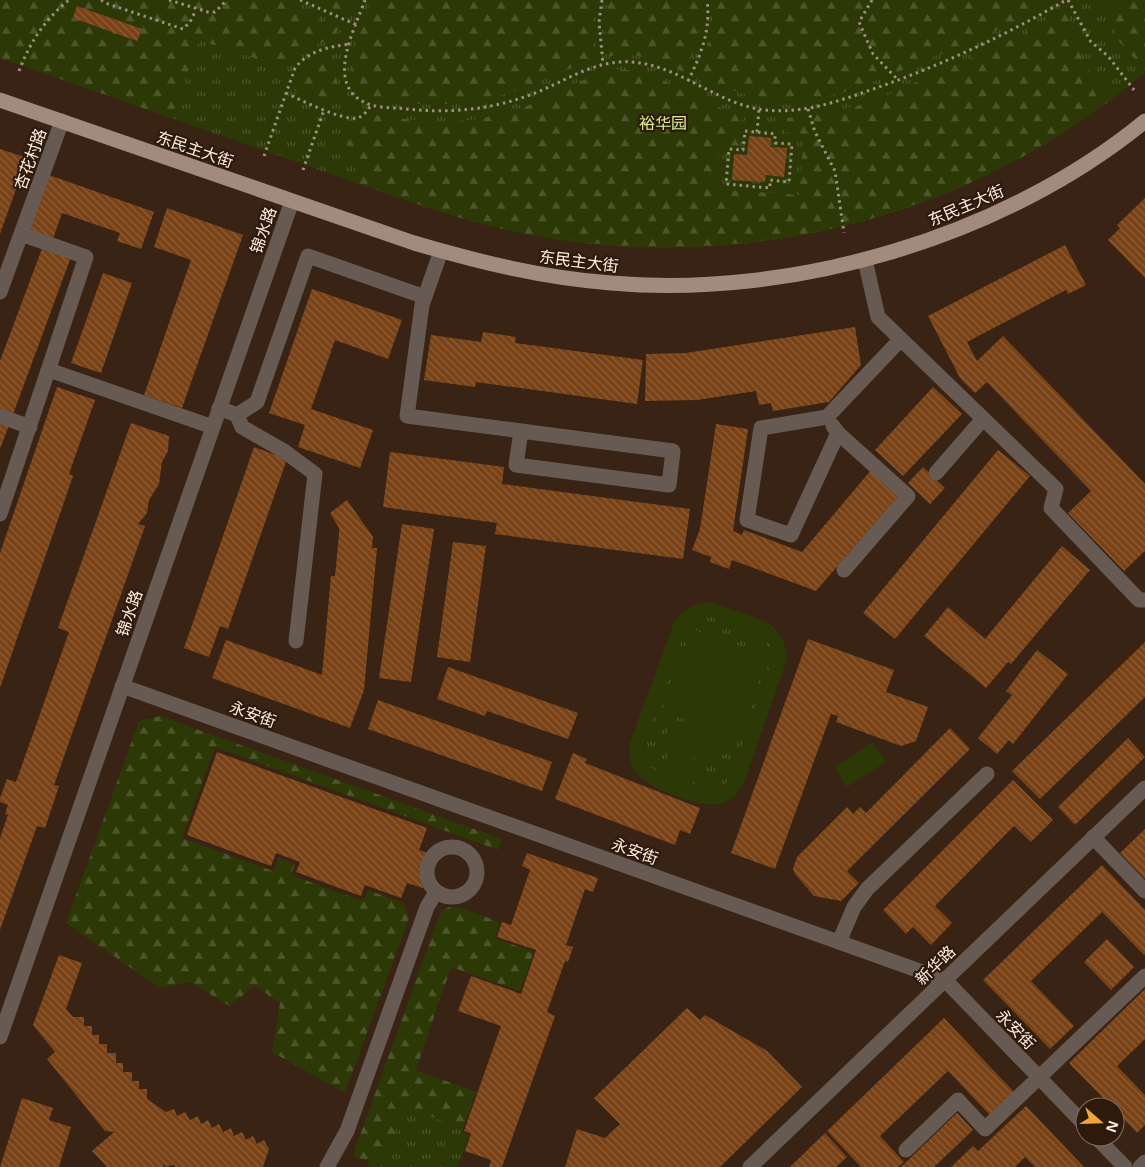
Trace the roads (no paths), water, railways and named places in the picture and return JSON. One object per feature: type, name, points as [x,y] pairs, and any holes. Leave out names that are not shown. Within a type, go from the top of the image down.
[{"type":"main road","name":"东民主大街","points":[[0,100],[441,251],[512,270],[562,278],[612,284],[663,285],[765,280],[865,260],[914,246],[1008,207],[1053,183],[1096,157],[1145,122]]},
{"type":"street","name":"杏花村路","points":[[0,292],[62,121]]},
{"type":"street","name":"锦水路","points":[[0,1037],[292,201]]},
{"type":"street","points":[[0,514],[86,257],[21,234]]},
{"type":"street","points":[[441,251],[422,305],[407,416],[673,451],[669,485],[516,465],[520,431]]},
{"type":"street","points":[[237,415],[257,402],[308,256],[425,297]]},
{"type":"street","points":[[865,260],[878,317],[1056,489],[1051,508],[1139,600],[1145,600]]},
{"type":"street","points":[[838,433],[791,535],[747,520],[761,428],[827,417],[901,339]]},
{"type":"street","points":[[49,370],[213,427]]},
{"type":"street","points":[[219,408],[237,415],[242,427],[284,451],[315,474],[296,641]]},
{"type":"street","points":[[0,416],[30,427]]},
{"type":"street","points":[[827,417],[838,433],[908,496],[844,570]]},
{"type":"street","points":[[936,473],[983,419]]},
{"type":"street","name":"永安街","points":[[122,686],[945,980],[1075,1116]]},
{"type":"street","points":[[839,942],[854,907],[867,889],[987,774]]},
{"type":"street","name":"新华路","points":[[750,1167],[1145,788]]},
{"type":"street","points":[[1093,837],[1145,891]]},
{"type":"street","points":[[329,1166],[347,1131],[427,907],[436,892]]},
{"type":"street","points":[[906,1150],[958,1100],[986,1128],[1145,976]]},
{"type":"street","points":[[1106,1147],[1125,1167]]},
{"type":"street","points":[[1140,1167],[1145,1162]]},
{"type":"park label","name":"裕华园","points":[[663,123]]}]
